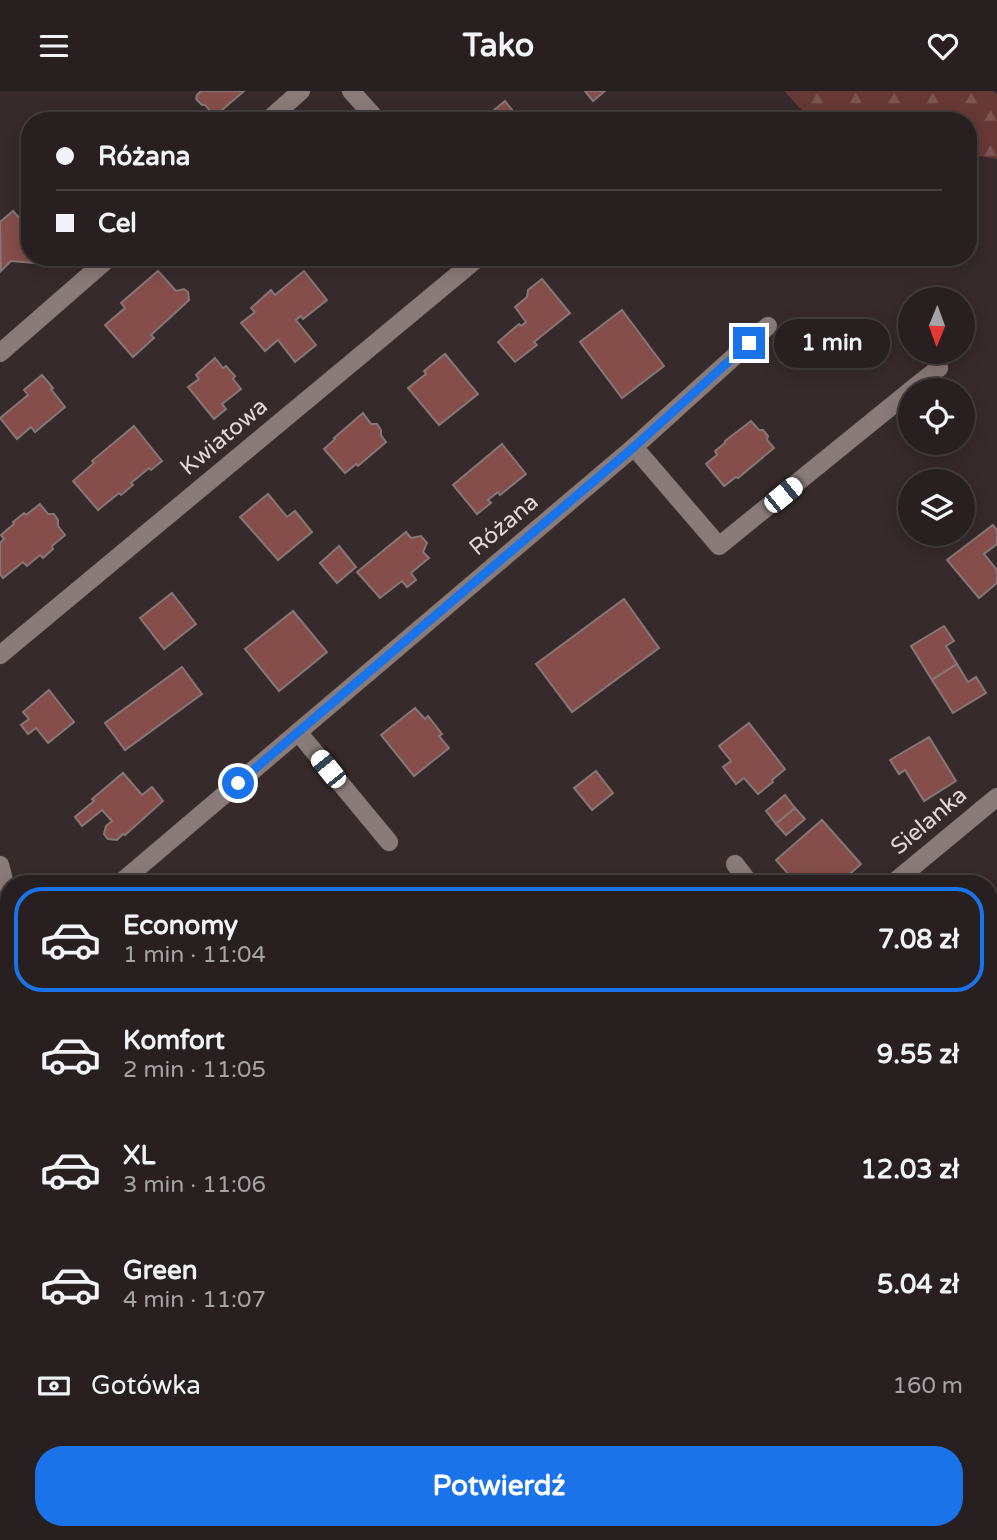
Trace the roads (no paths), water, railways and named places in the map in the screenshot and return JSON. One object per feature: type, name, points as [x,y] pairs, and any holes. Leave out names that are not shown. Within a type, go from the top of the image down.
[{"type":"street","points":[[277,112],[301,91]]},
{"type":"street","points":[[351,91],[370,112]]},
{"type":"street","points":[[0,353],[100,266]]},
{"type":"street","name":"Kwiatowa","points":[[0,655],[468,266]]},
{"type":"street","name":"Różana","points":[[130,875],[634,447],[768,326]]},
{"type":"street","points":[[927,378],[939,368]]},
{"type":"street","points":[[634,447],[719,546],[898,401]]},
{"type":"street","points":[[298,732],[389,842]]},
{"type":"street","name":"Sielanka","points":[[903,875],[997,797]]},
{"type":"street","points":[[735,864],[743,875]]}]
